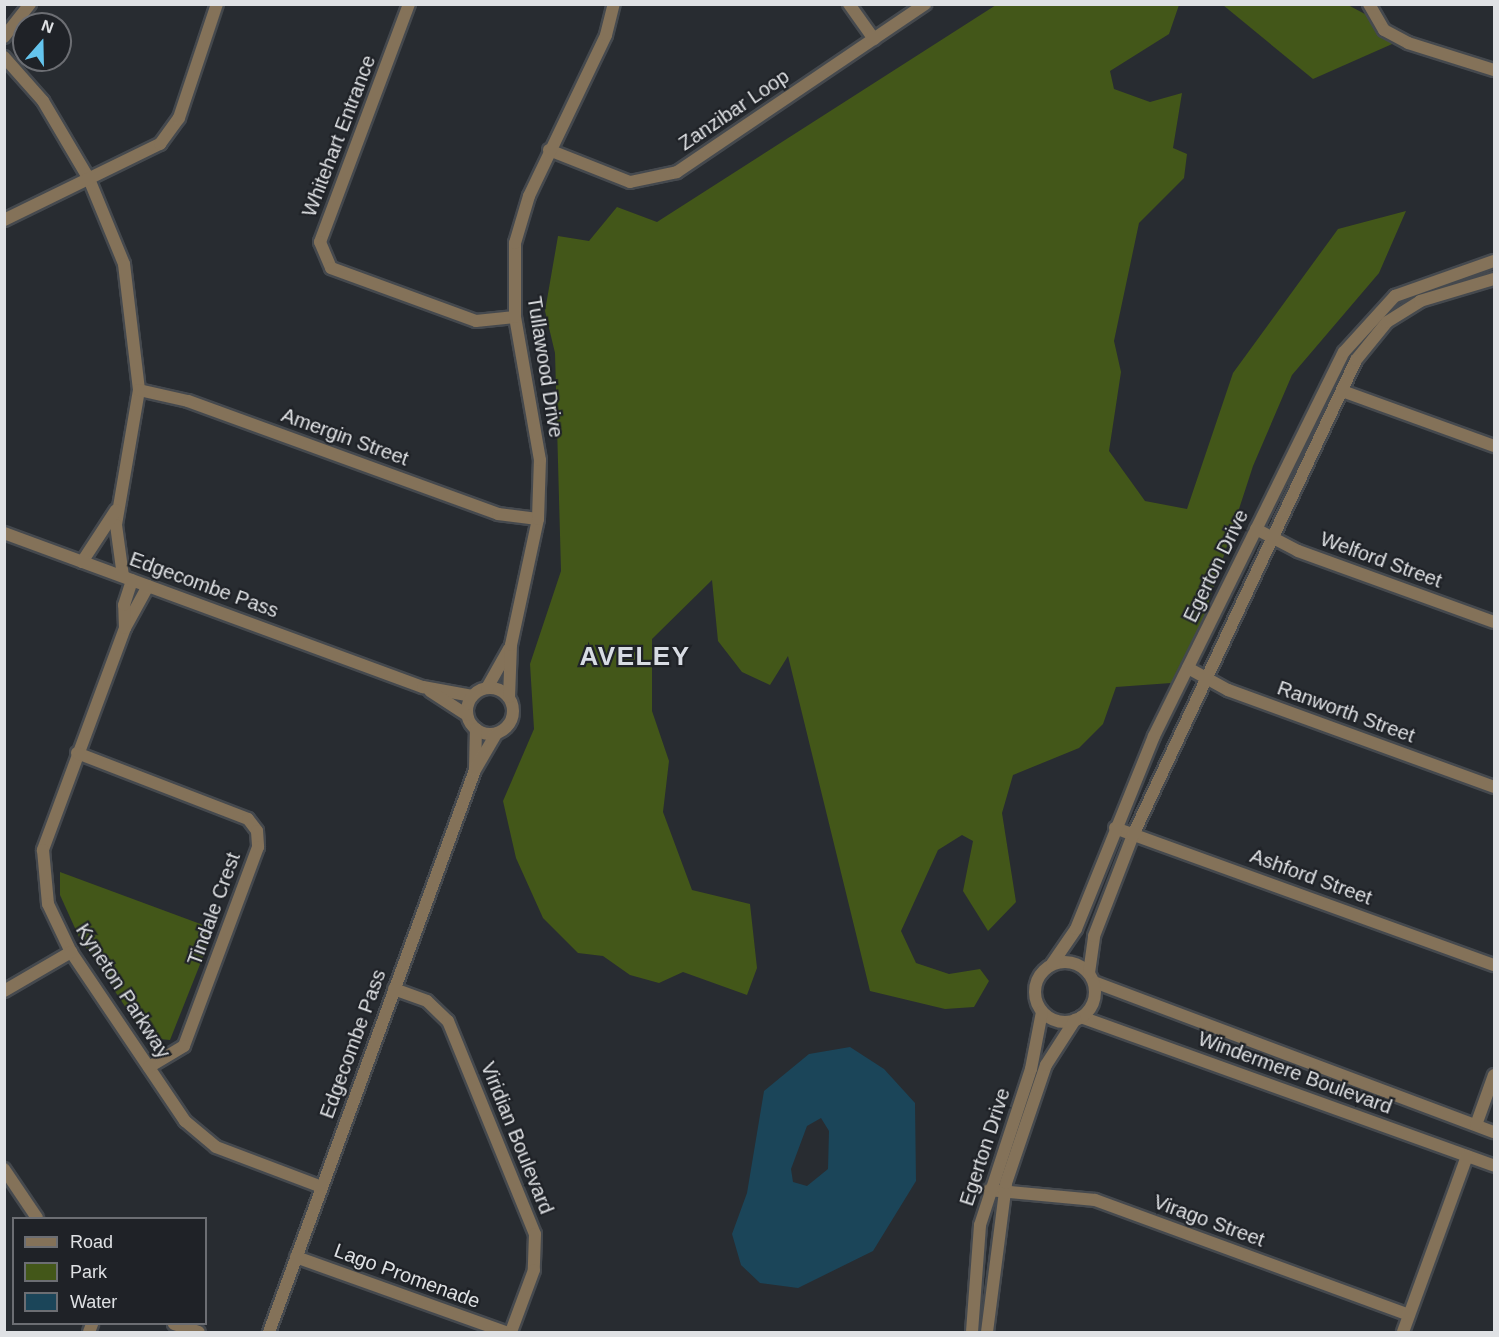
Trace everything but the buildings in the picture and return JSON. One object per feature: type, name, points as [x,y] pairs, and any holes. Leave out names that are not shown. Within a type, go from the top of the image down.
[{"type":"street","points":[[4,37],[30,4]]},
{"type":"street","points":[[4,220],[160,144],[179,118],[217,4]]},
{"type":"street","name":"Whitehart Entrance","points":[[409,4],[320,242],[331,268],[476,321],[515,317]]},
{"type":"street","name":"Tullawood Drive","points":[[509,697],[511,645],[538,519],[540,460],[515,317],[515,243],[549,150],[606,35],[614,4]]},
{"type":"street","points":[[849,4],[874,39]]},
{"type":"street","name":"Zanzibar Loop","points":[[549,150],[630,182],[677,172],[925,4]]},
{"type":"street","points":[[1369,4],[1384,30],[1408,43],[1494,70]]},
{"type":"street","points":[[4,57],[43,101],[90,179],[124,264],[139,390],[120,501],[116,548],[128,578]]},
{"type":"street","name":"Egerton Drive","points":[[1052,964],[1076,929],[1114,828],[1188,668],[1344,352],[1363,325],[1395,296],[1494,261]]},
{"type":"street","name":"Egerton Drive","points":[[1091,977],[1094,936],[1133,835],[1356,360],[1388,322],[1420,301],[1494,279]]},
{"type":"street","name":"Amergin Street","points":[[139,390],[188,400],[498,514],[538,519]]},
{"type":"street","points":[[1342,391],[1494,446]]},
{"type":"street","points":[[82,562],[120,501]]},
{"type":"street","name":"Welford Street","points":[[1256,530],[1272,539],[1494,621]]},
{"type":"street","name":"Edgecombe Pass","points":[[4,533],[423,687],[472,696]]},
{"type":"street","name":"Kyneton Parkway","points":[[125,628],[124,605],[128,578]]},
{"type":"street","name":"Kyneton Parkway","points":[[148,586],[125,628],[43,850],[48,904],[71,952],[185,1121],[216,1148],[322,1187]]},
{"type":"street","name":"Tullawood Drive","points":[[487,688],[511,645]]},
{"type":"street","name":"Ranworth Street","points":[[1188,668],[1207,678],[1494,787]]},
{"type":"street","name":"Edgecombe Pass","points":[[423,687],[467,715]]},
{"type":"street","points":[[487,688],[509,697],[512,719],[496,734],[476,729],[467,715],[472,696],[487,688]]},
{"type":"street","name":"Edgecombe Pass","points":[[475,770],[476,729]]},
{"type":"street","name":"Edgecombe Pass","points":[[269,1332],[475,770],[496,734]]},
{"type":"street","name":"Tindale Crest","points":[[77,753],[248,819],[257,831],[258,847],[184,1046],[149,1067]]},
{"type":"street","name":"Ashford Street","points":[[1114,828],[1494,965]]},
{"type":"street","points":[[4,992],[71,952]]},
{"type":"street","points":[[1072,962],[1091,977],[1092,1006],[1078,1019],[1057,1021],[1042,1012],[1035,985],[1052,964],[1072,962]]},
{"type":"street","name":"Windermere Boulevard","points":[[1091,977],[1494,1132]]},
{"type":"street","name":"Viridian Boulevard","points":[[394,989],[427,1001],[448,1021],[535,1234],[534,1270],[511,1332]]},
{"type":"street","name":"Egerton Drive","points":[[972,1332],[981,1225],[989,1190],[1031,1069],[1042,1012]]},
{"type":"street","name":"Egerton Drive","points":[[987,1332],[1004,1192],[1046,1065],[1078,1019]]},
{"type":"street","name":"Windermere Boulevard","points":[[1078,1019],[1494,1166]]},
{"type":"street","points":[[1476,1125],[1494,1075]]},
{"type":"street","points":[[1403,1332],[1467,1156]]},
{"type":"street","points":[[4,1169],[36,1217]]},
{"type":"street","name":"Virago Street","points":[[989,1190],[1095,1200],[1409,1316]]},
{"type":"street","name":"Lago Promenade","points":[[296,1257],[505,1332]]},
{"type":"street","points":[[180,1325],[199,1332]]},
{"type":"green space","points":[[996,5],[1179,5],[1169,34],[1110,71],[1114,89],[1150,102],[1182,93],[1173,148],[1187,154],[1184,178],[1139,223],[1114,341],[1121,372],[1109,451],[1145,501],[1187,509],[1233,373],[1338,229],[1406,211],[1379,273],[1292,375],[1253,466],[1197,638],[1171,683],[1116,687],[1103,724],[1079,748],[1013,775],[1002,813],[1016,902],[988,931],[963,891],[973,841],[962,835],[938,850],[901,931],[916,963],[949,974],[980,969],[989,981],[974,1007],[945,1009],[870,991],[788,656],[770,685],[742,672],[718,641],[712,580],[652,639],[652,711],[669,761],[663,812],[692,890],[750,904],[757,968],[747,995],[683,972],[659,983],[630,975],[603,956],[578,953],[543,918],[516,858],[503,801],[534,729],[530,664],[561,571],[555,353],[545,311],[558,236],[589,241],[617,207],[657,222]]},
{"type":"green space","points":[[1223,5],[1348,5],[1408,37],[1313,79]]},
{"type":"green space","points":[[60,872],[214,929],[170,1040],[149,1038],[138,1026],[79,937],[60,895]]},
{"type":"water","points":[[850,1047],[884,1069],[915,1103],[916,1181],[873,1251],[798,1288],[760,1283],[741,1265],[732,1234],[747,1193],[764,1091],[809,1054]],"holes":[[[821,1118],[829,1131],[828,1169],[807,1186],[793,1182],[791,1169],[807,1126]]]},
{"type":"district","name":"AVELEY","points":[[635,657]]}]
